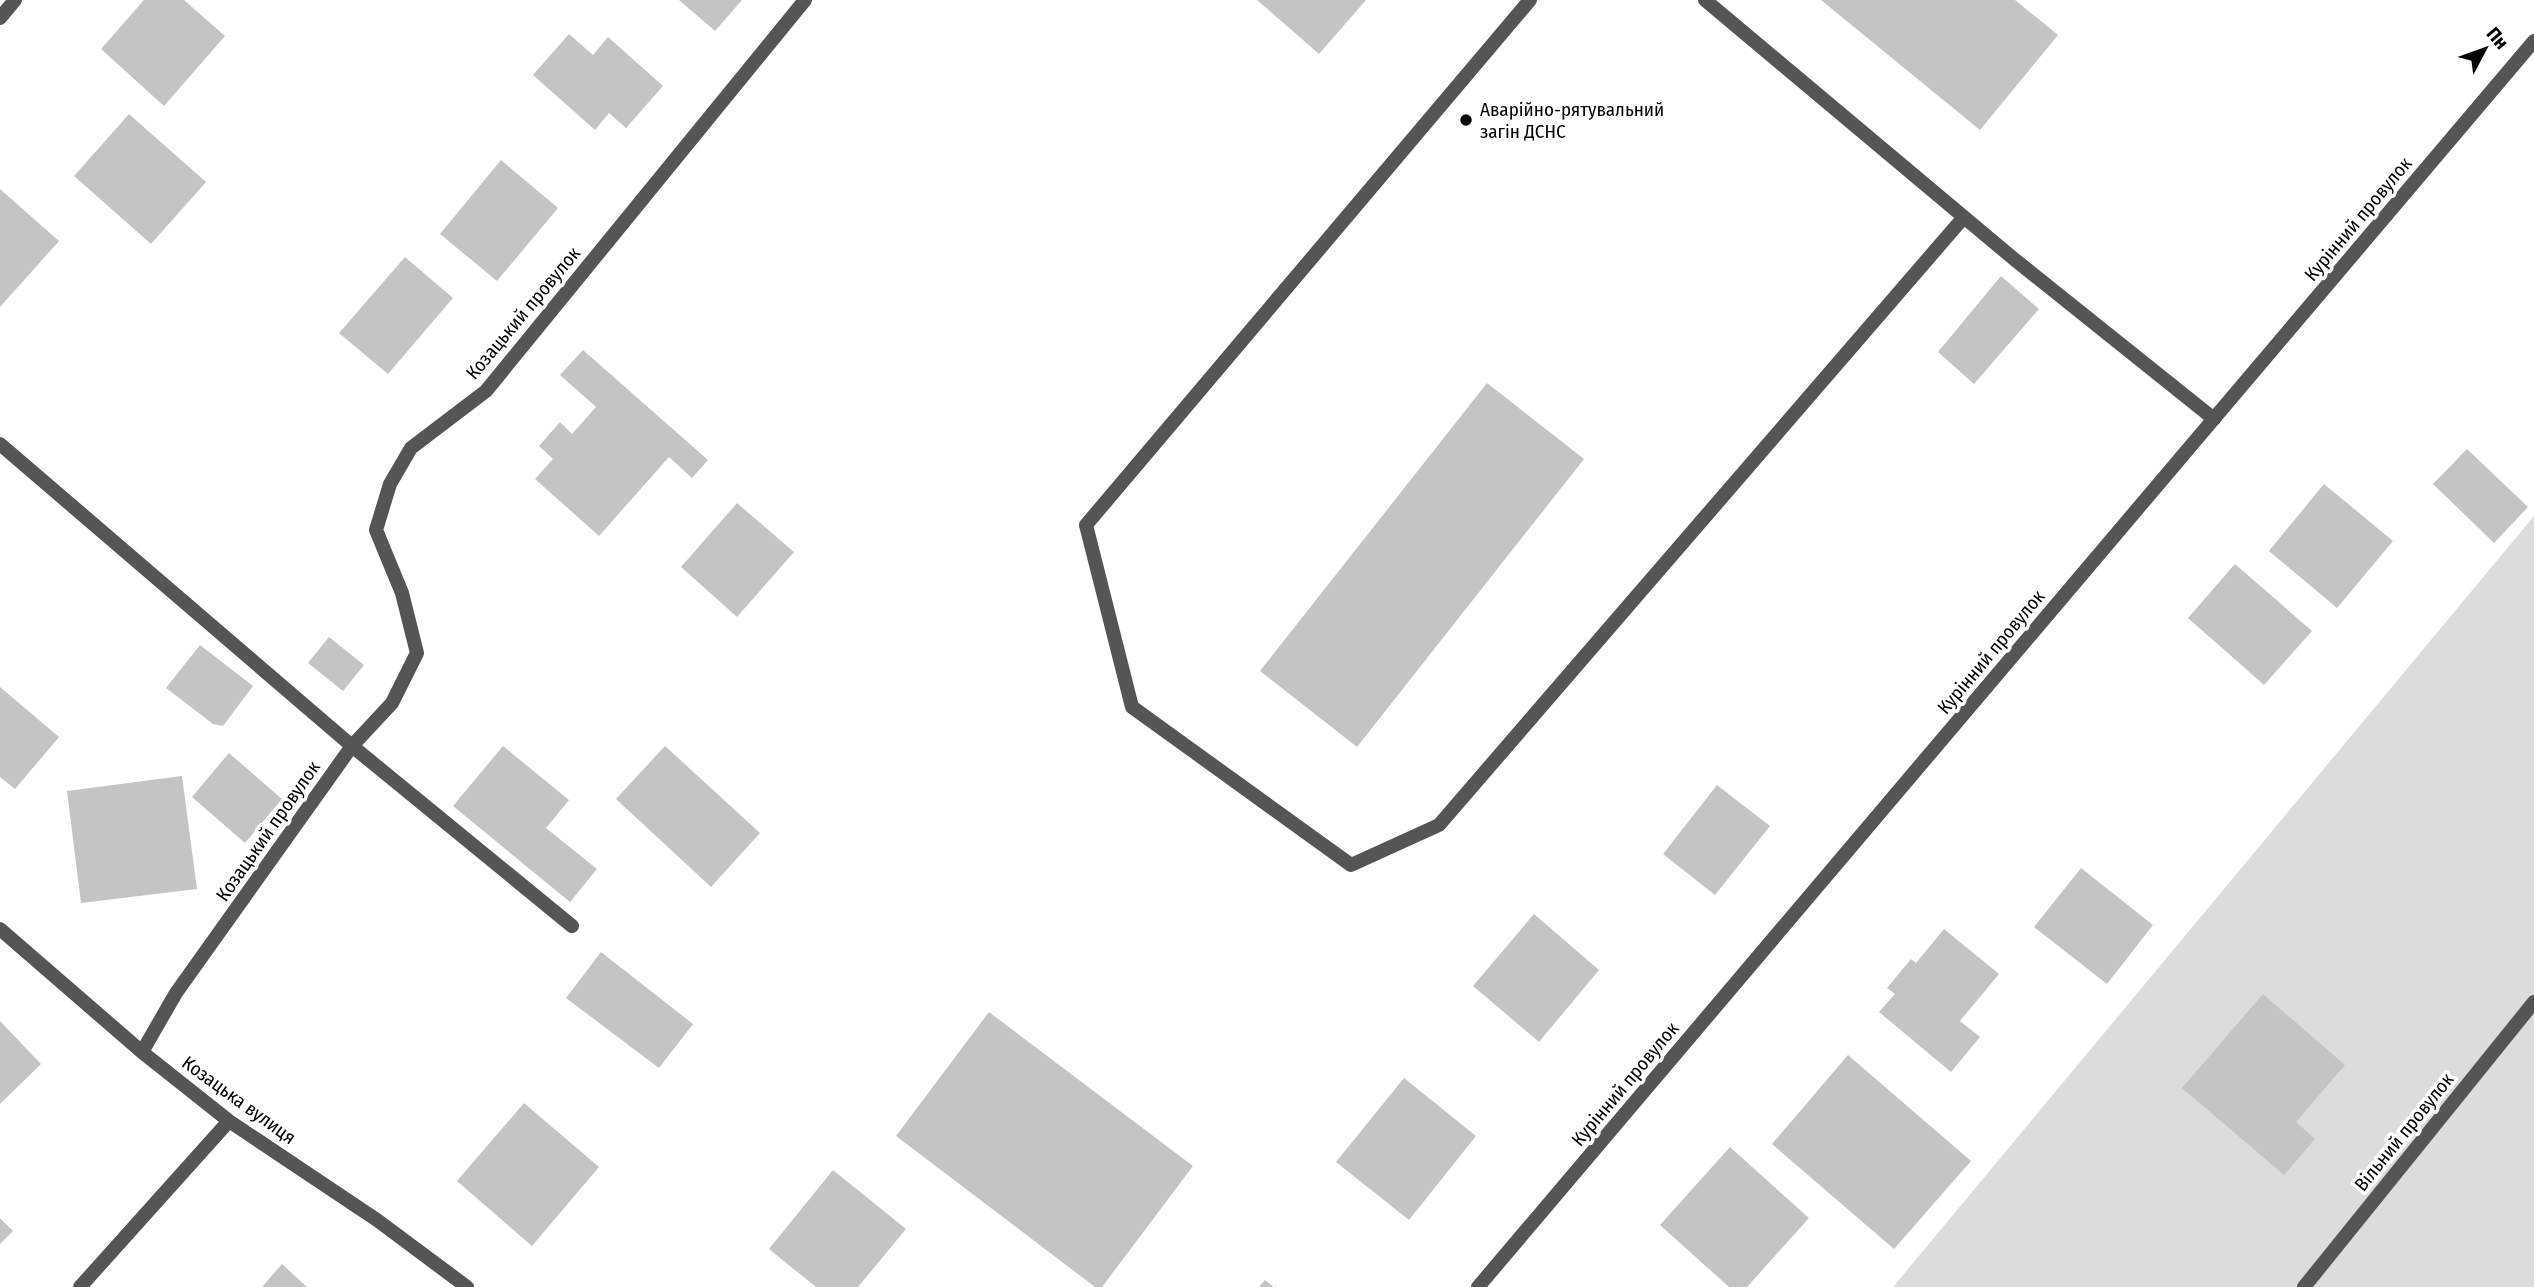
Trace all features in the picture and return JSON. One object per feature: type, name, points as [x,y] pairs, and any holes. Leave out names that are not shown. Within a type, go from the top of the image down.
[{"type":"street","points":[[0,18],[15,0]]},
{"type":"street","name":"Козацький провулок","points":[[142,1052],[176,993],[352,746],[392,703],[417,653],[402,593],[376,530],[390,485],[411,448],[486,391],[805,0]]},
{"type":"street","points":[[1530,0],[1086,525],[1132,707],[1351,865],[1439,825],[1964,217]]},
{"type":"street","points":[[1705,0],[1964,217],[2214,419]]},
{"type":"street","name":"Курінний провулок","points":[[1478,1287],[2534,41]]},
{"type":"street","points":[[0,444],[352,746],[572,926]]},
{"type":"street","name":"Козацька вулиця","points":[[0,929],[142,1052],[229,1121],[377,1220],[467,1287]]},
{"type":"street","name":"Вільний провулок","points":[[2304,1287],[2534,1002]]},
{"type":"street","points":[[80,1287],[229,1121]]},
{"type":"shaded area","points":[[2534,516],[2534,1287],[1893,1287]]},
{"type":"building","points":[[144,0],[184,0],[225,36],[164,106],[101,49]]},
{"type":"building","points":[[679,0],[742,0],[715,31]]},
{"type":"building","points":[[1257,0],[1366,0],[1319,54]]},
{"type":"building","points":[[1821,0],[2015,0],[2058,35],[1980,130]]},
{"type":"building","points":[[569,34],[593,55],[608,37],[663,86],[626,128],[609,113],[595,130],[533,75]]},
{"type":"building","points":[[129,114],[206,182],[151,244],[74,176]]},
{"type":"building","points":[[501,160],[558,208],[497,281],[440,234]]},
{"type":"building","points":[[0,189],[59,241],[0,307]]},
{"type":"building","points":[[405,257],[453,298],[388,374],[339,333]]},
{"type":"building","points":[[2001,276],[2039,309],[1974,384],[1938,352]]},
{"type":"building","points":[[583,350],[708,460],[692,478],[669,457],[599,536],[535,479],[553,459],[539,446],[560,422],[572,434],[596,407],[560,375]]},
{"type":"building","points":[[1487,383],[1584,459],[1357,747],[1260,671]]},
{"type":"building","points":[[2467,449],[2528,507],[2494,543],[2433,484]]},
{"type":"building","points":[[2324,484],[2393,541],[2337,608],[2269,551]]},
{"type":"building","points":[[737,503],[794,552],[737,617],[681,567]]},
{"type":"building","points":[[2235,564],[2312,631],[2264,685],[2188,618]]},
{"type":"building","points":[[329,637],[364,665],[343,691],[308,663]]},
{"type":"building","points":[[200,645],[253,686],[223,726],[213,724],[166,688]]},
{"type":"building","points":[[0,687],[59,737],[15,789],[0,777]]},
{"type":"building","points":[[503,746],[569,800],[546,828],[597,869],[570,902],[453,806]]},
{"type":"building","points":[[665,746],[760,833],[711,887],[616,799]]},
{"type":"building","points":[[229,753],[282,799],[245,843],[192,797]]},
{"type":"building","points":[[182,776],[197,889],[81,903],[67,791]]},
{"type":"building","points":[[1717,785],[1770,826],[1715,895],[1663,854]]},
{"type":"building","points":[[2081,868],[2153,925],[2107,984],[2034,927]]},
{"type":"building","points":[[1534,914],[1599,970],[1539,1042],[1473,986]]},
{"type":"building","points":[[1944,929],[1999,974],[1960,1021],[1980,1037],[1951,1072],[1879,1012],[1895,994],[1887,988],[1911,959],[1916,963]]},
{"type":"building","points":[[601,952],[693,1024],[659,1068],[566,998]]},
{"type":"building","points":[[2263,994],[2345,1065],[2296,1122],[2315,1139],[2284,1175],[2182,1088]]},
{"type":"building","points":[[989,1012],[1193,1166],[1102,1287],[1095,1287],[896,1136]]},
{"type":"building","points":[[0,1021],[41,1064],[0,1104]]},
{"type":"building","points":[[1848,1055],[1971,1161],[1894,1249],[1772,1144]]},
{"type":"building","points":[[1404,1078],[1476,1136],[1409,1220],[1336,1162]]},
{"type":"building","points":[[524,1103],[599,1167],[532,1246],[457,1181]]},
{"type":"building","points":[[1730,1147],[1809,1218],[1747,1287],[1729,1287],[1660,1225]]},
{"type":"building","points":[[833,1170],[906,1229],[858,1287],[816,1287],[769,1249]]},
{"type":"building","points":[[0,1218],[13,1231],[0,1244]]},
{"type":"building","points":[[282,1264],[307,1287],[262,1287]]},
{"type":"building","points":[[1265,1280],[1274,1287],[1259,1287]]},
{"type":"place","name":"Аварійно-рятувальний загін ДСНС","points":[[1466,120]]}]
